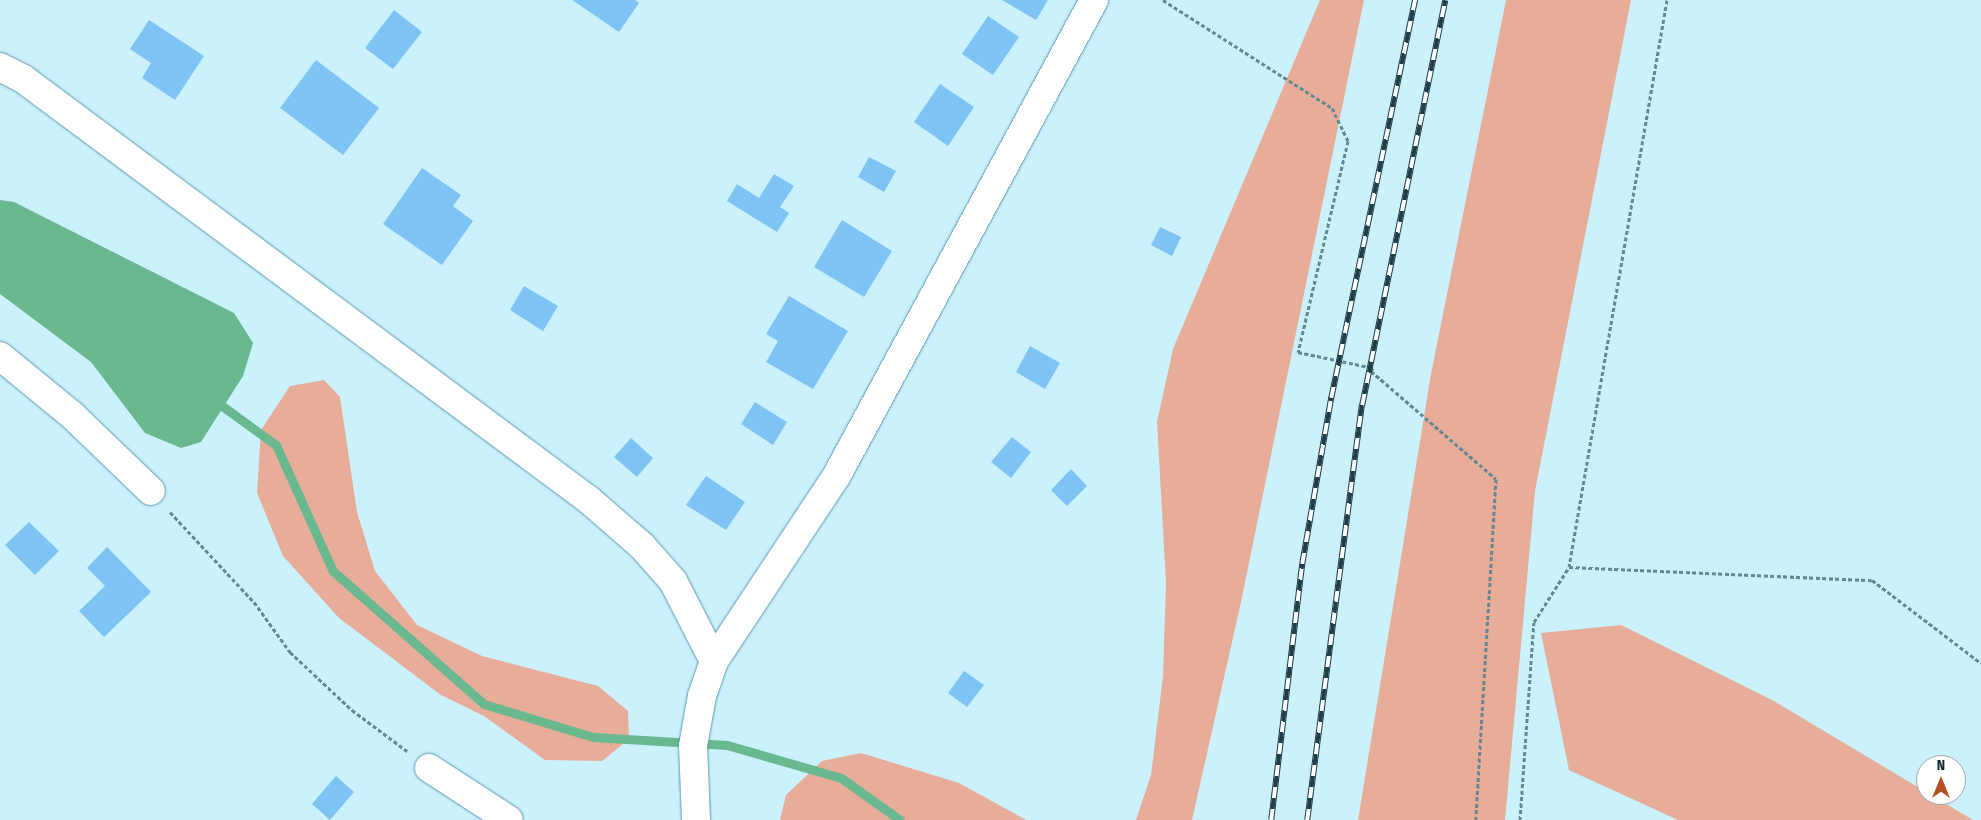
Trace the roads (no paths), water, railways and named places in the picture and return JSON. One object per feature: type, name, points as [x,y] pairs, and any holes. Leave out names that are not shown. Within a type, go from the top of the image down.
[{"type":"street","points":[[696,820],[694,746],[702,696],[714,661],[837,475],[1094,0]]},
{"type":"street","points":[[0,67],[22,78],[589,500],[642,546],[673,582],[714,661]]},
{"type":"street","points":[[0,356],[73,416],[151,491]]},
{"type":"street","points":[[429,768],[510,820]]},
{"type":"waterway","points":[[214,400],[276,445],[333,571],[484,704],[593,737],[727,745],[841,778],[900,820]]},
{"type":"railway","points":[[1271,820],[1302,564],[1331,398],[1415,0]]},
{"type":"railway","points":[[1307,820],[1362,405],[1445,0]]}]
